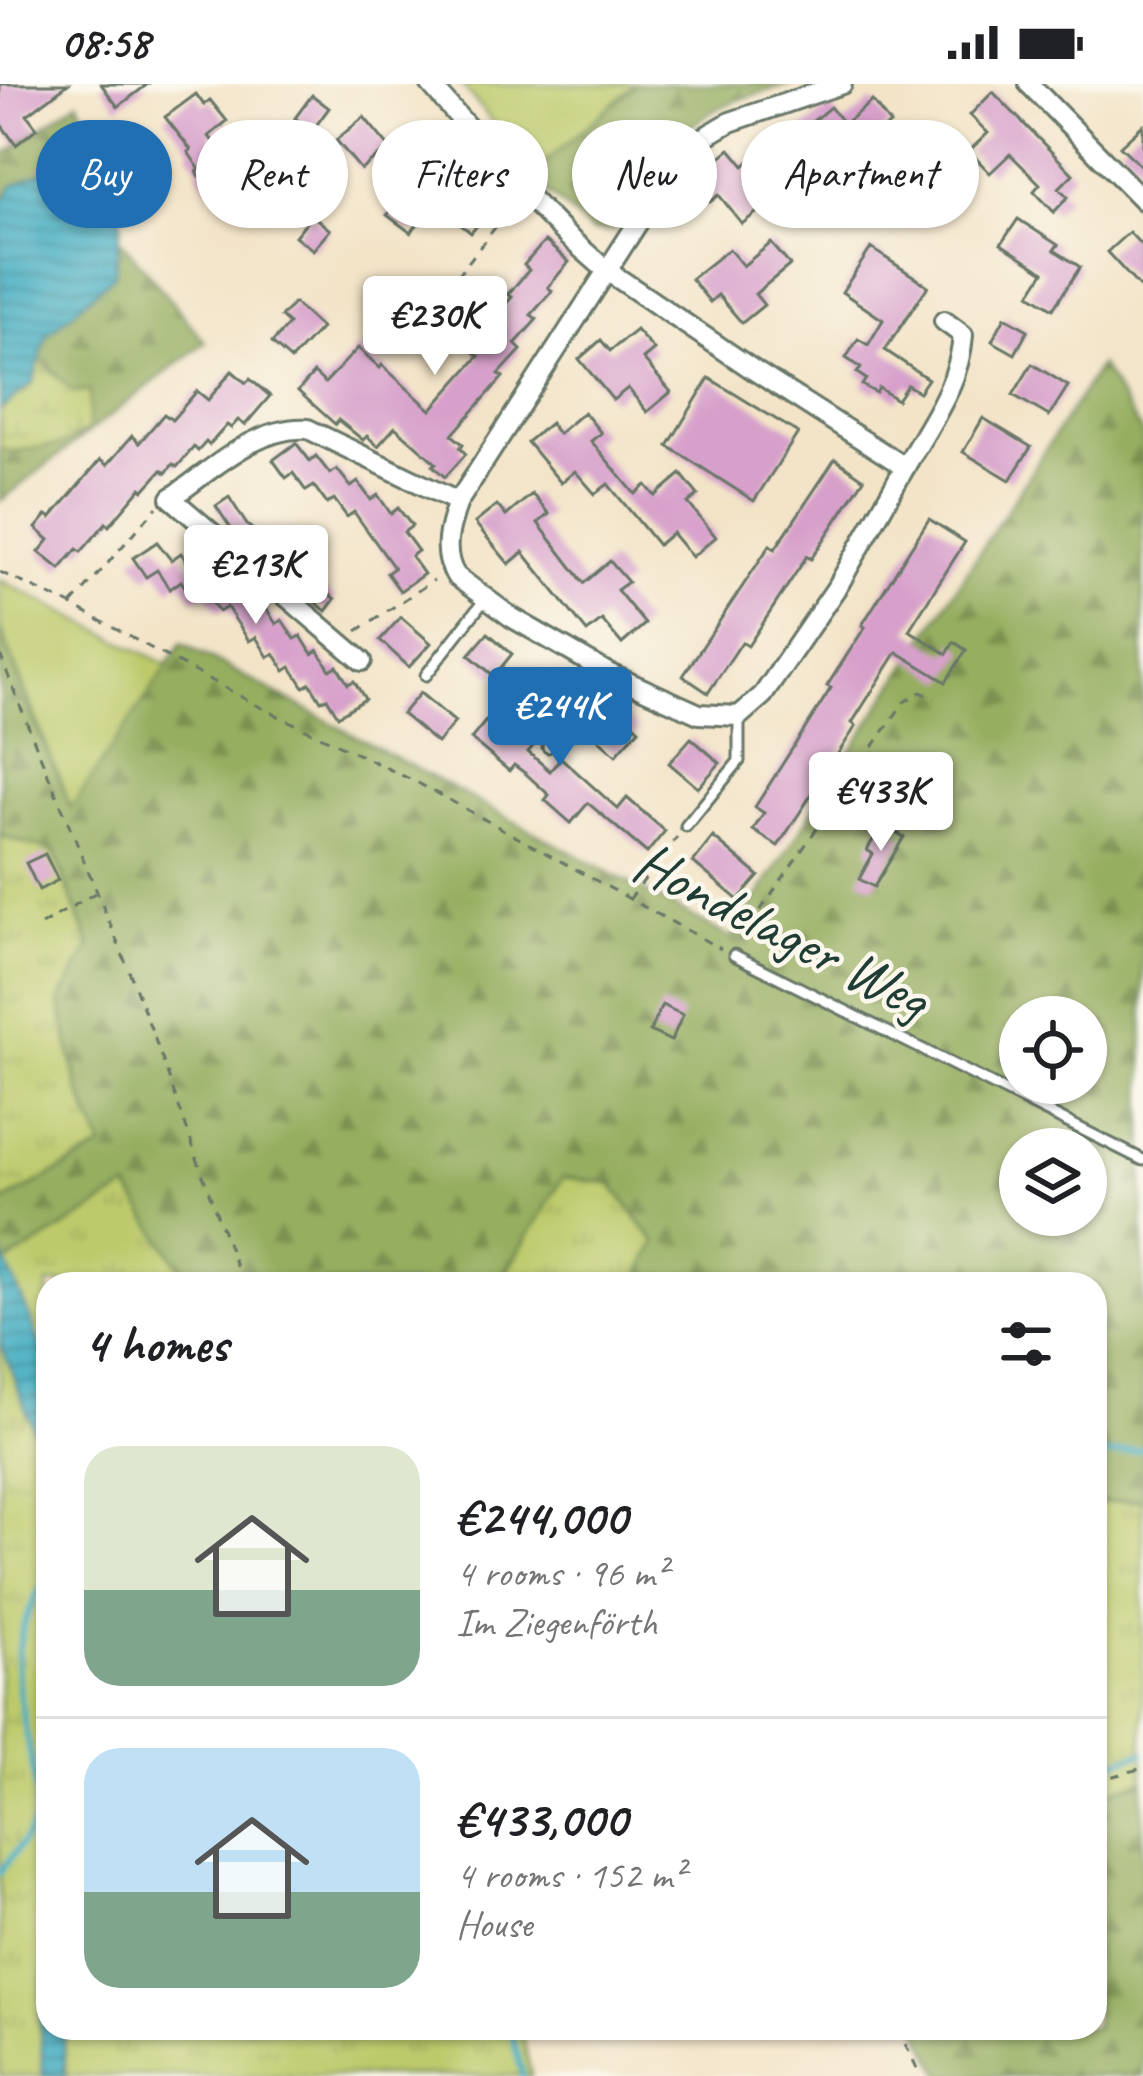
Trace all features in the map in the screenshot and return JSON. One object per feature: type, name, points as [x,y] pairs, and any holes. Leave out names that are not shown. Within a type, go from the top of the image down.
[{"type":"street","points":[[430,84],[461,120]]},
{"type":"street","points":[[842,84],[730,122],[686,148],[458,502],[448,540],[450,568],[512,617],[610,674],[699,714],[739,716],[763,695],[838,584],[952,384],[963,334],[944,321]]},
{"type":"street","points":[[1029,84],[1143,200]]},
{"type":"street","points":[[548,217],[606,270],[905,467]]},
{"type":"street","points":[[362,661],[171,498],[244,448],[290,428],[308,429],[458,502]]},
{"type":"lane","points":[[426,675],[486,598]]},
{"type":"lane","points":[[548,747],[610,674]]},
{"type":"lane","points":[[686,826],[739,761],[739,716]]},
{"type":"lane","name":"Hondelager Weg","points":[[729,953],[1143,1160]]},
{"type":"path","points":[[435,305],[494,228]]},
{"type":"path","points":[[71,605],[151,511],[171,498]]},
{"type":"path","points":[[341,643],[450,568]]},
{"type":"path","name":"Hondelager Weg","points":[[0,572],[418,783],[729,953]]},
{"type":"path","points":[[0,654],[185,1119],[238,1272]]},
{"type":"path","points":[[729,953],[904,702],[921,692],[934,699]]},
{"type":"path","points":[[629,899],[686,826]]},
{"type":"path","points":[[41,925],[96,892]]},
{"type":"path","points":[[1107,1778],[1143,1768]]},
{"type":"path","points":[[903,2040],[921,2076]]},
{"type":"green space","points":[[461,84],[636,84],[594,120],[572,120],[572,139],[548,160],[548,120],[491,120]]},
{"type":"green space","points":[[637,84],[791,84],[734,102],[699,120],[595,120]]},
{"type":"green space","points":[[78,101],[88,120],[52,120]]},
{"type":"green space","points":[[36,132],[36,175],[14,186],[0,205],[0,158]]},
{"type":"green space","points":[[572,140],[572,214],[548,193],[548,160]]},
{"type":"green space","points":[[119,238],[205,342],[0,501],[0,410],[33,383],[47,335],[114,275]]},
{"type":"green space","points":[[40,359],[72,391],[90,391],[88,431],[61,445],[0,449],[0,410],[33,383]]},
{"type":"green space","points":[[1100,365],[1143,435],[1143,1499],[1107,1502],[1107,1272],[641,1272],[656,1243],[611,1183],[563,1177],[506,1272],[183,1272],[128,1188],[6,1263],[0,1249],[0,1204],[103,1147],[78,1088],[60,1001],[90,946],[54,851],[0,836],[0,627],[71,807],[182,643],[731,938]]},
{"type":"green space","points":[[0,580],[168,665],[71,808],[0,627]]},
{"type":"green space","points":[[0,836],[53,851],[90,947],[60,1001],[78,1088],[103,1147],[0,1204]]},
{"type":"green space","points":[[563,1177],[611,1183],[656,1243],[641,1272],[506,1272]]},
{"type":"green space","points":[[128,1187],[183,1272],[36,1272],[36,1338],[6,1263]]},
{"type":"green space","points":[[0,1341],[36,1436],[36,2040],[41,2040],[43,2076],[0,2076]]},
{"type":"green space","points":[[1143,1499],[1143,1781],[1107,1792],[1107,1502]]},
{"type":"green space","points":[[1143,1781],[1143,2076],[942,2076],[924,2040],[1107,2040],[1107,1792]]},
{"type":"green space","points":[[64,2040],[524,2040],[531,2076],[65,2076]]},
{"type":"water","points":[[36,175],[36,228],[121,228],[114,275],[47,335],[33,383],[0,410],[0,205],[13,186]]},
{"type":"water","points":[[0,1249],[36,1333],[36,1436],[0,1341]]},
{"type":"water","points":[[41,2040],[64,2040],[65,2076],[43,2076]]},
{"type":"building","points":[[0,84],[68,84],[27,115],[36,129],[16,145],[0,123]]},
{"type":"building","points":[[101,84],[148,84],[118,107]]},
{"type":"building","points":[[993,92],[1073,174],[1059,188],[1068,197],[1054,212],[1034,191],[1040,184],[1010,154],[990,173],[979,161],[979,142],[988,133],[970,115]]},
{"type":"building","points":[[196,94],[204,105],[210,100],[226,120],[196,120],[196,164],[172,120],[165,117]]},
{"type":"building","points":[[312,95],[329,108],[320,120],[295,118]]},
{"type":"building","points":[[872,101],[887,120],[849,120]]},
{"type":"building","points":[[830,107],[841,120],[814,120]]},
{"type":"building","points":[[364,117],[372,127],[372,161],[361,170],[348,154],[348,130]]},
{"type":"building","points":[[1143,125],[1143,168],[1120,146]]},
{"type":"building","points":[[730,149],[741,162],[741,223],[717,197],[717,160]]},
{"type":"building","points":[[1018,219],[1058,245],[1054,250],[1080,267],[1053,309],[1030,294],[1044,272],[1001,244]]},
{"type":"building","points":[[301,228],[330,230],[313,250],[295,236]]},
{"type":"building","points":[[1129,232],[1143,247],[1143,291],[1107,252]]},
{"type":"building","points":[[545,241],[569,262],[531,315],[537,319],[515,344],[521,350],[499,374],[503,377],[452,435],[466,454],[445,477],[395,427],[378,446],[338,420],[335,424],[298,391],[314,373],[325,383],[358,348],[431,410],[479,356],[474,352],[496,328],[490,322],[512,297],[508,294],[529,270],[524,265]]},
{"type":"building","points":[[771,243],[790,265],[755,294],[764,305],[742,323],[718,295],[710,302],[691,279],[729,249],[743,266]]},
{"type":"building","points":[[871,248],[928,286],[885,350],[928,379],[919,392],[907,385],[897,400],[879,388],[876,393],[862,385],[866,379],[857,373],[861,368],[846,358],[858,339],[868,345],[883,320],[842,292]]},
{"type":"building","points":[[402,283],[424,302],[408,321],[386,302]]},
{"type":"building","points":[[294,303],[321,328],[291,360],[272,343],[289,324],[281,317]]},
{"type":"building","points":[[1005,317],[1028,330],[1015,354],[992,341]]},
{"type":"building","points":[[636,330],[654,350],[643,359],[671,392],[647,412],[628,388],[613,400],[579,359],[601,340],[610,351]]},
{"type":"building","points":[[1032,364],[1068,386],[1049,416],[1013,395]]},
{"type":"building","points":[[232,371],[270,396],[245,425],[238,420],[231,428],[227,425],[209,445],[206,442],[198,451],[194,447],[177,467],[173,464],[166,473],[162,470],[60,569],[39,552],[49,540],[36,528],[47,515],[51,518],[100,460],[107,465],[132,436],[139,443],[164,414],[172,420],[197,391],[208,400]]},
{"type":"building","points":[[709,378],[798,433],[754,501],[668,446]]},
{"type":"building","points":[[584,412],[601,433],[591,441],[635,494],[646,485],[655,496],[681,474],[698,495],[688,503],[716,537],[692,557],[672,533],[658,545],[608,484],[595,494],[575,471],[561,483],[527,442],[550,423],[558,434]]},
{"type":"building","points":[[983,418],[1031,447],[1010,480],[963,452]]},
{"type":"building","points":[[296,443],[310,461],[316,456],[330,474],[337,469],[351,487],[358,482],[371,500],[378,495],[391,514],[398,508],[412,526],[404,532],[418,551],[411,556],[424,574],[400,591],[387,573],[394,568],[354,512],[347,517],[334,499],[327,504],[314,486],[306,491],[293,473],[286,478],[273,460]]},
{"type":"building","points":[[835,459],[864,479],[748,646],[742,642],[708,693],[683,676],[770,545],[775,549]]},
{"type":"building","points":[[532,494],[549,514],[538,523],[584,583],[610,561],[628,582],[617,590],[645,624],[622,644],[602,620],[587,632],[523,552],[509,564],[475,523],[497,505],[506,516]]},
{"type":"building","points":[[229,497],[247,525],[335,599],[326,611],[236,536],[216,506]]},
{"type":"building","points":[[929,519],[965,542],[909,630],[947,654],[954,642],[966,650],[946,682],[897,652],[852,723],[856,726],[778,846],[753,830],[764,813],[755,807]]},
{"type":"building","points":[[157,542],[171,560],[181,553],[194,572],[205,564],[218,583],[229,575],[254,611],[264,605],[276,624],[282,620],[295,639],[301,636],[312,654],[318,650],[330,670],[337,666],[365,699],[338,716],[310,683],[304,687],[291,667],[285,671],[274,653],[268,657],[256,637],[249,641],[227,607],[219,612],[205,592],[194,600],[181,581],[170,589],[157,570],[146,577],[133,558]]},
{"type":"building","points":[[401,617],[431,643],[409,667],[380,640]]},
{"type":"building","points":[[488,633],[512,654],[494,676],[469,655]]},
{"type":"building","points":[[546,674],[566,691],[553,706],[561,713],[528,752],[550,771],[561,758],[618,809],[627,798],[665,831],[647,853],[588,803],[571,823],[526,774],[514,765],[509,771],[471,739],[489,717],[508,733],[539,696],[532,691]]},
{"type":"building","points":[[420,693],[455,722],[437,743],[402,714]]},
{"type":"building","points":[[612,704],[639,729],[616,755],[588,730]]},
{"type":"building","points":[[691,738],[720,763],[698,788],[669,763]]},
{"type":"building","points":[[882,824],[904,837],[874,887],[859,879],[873,854],[867,850]]},
{"type":"building","points":[[713,837],[759,876],[738,900],[693,862]]},
{"type":"building","points":[[45,854],[58,880],[39,890],[26,863]]},
{"type":"building","points":[[662,1005],[683,1015],[671,1041],[650,1031]]},
{"type":"waterway","points":[[1107,1455],[1143,1449]]},
{"type":"waterway","points":[[36,1597],[24,1626],[18,1671],[36,1799]]},
{"type":"waterway","points":[[1107,1764],[1143,1753]]},
{"type":"waterway","points":[[36,1799],[36,1814]]},
{"type":"waterway","points":[[0,1873],[29,1833],[36,1814]]},
{"type":"waterway","points":[[513,2040],[523,2076]]}]
